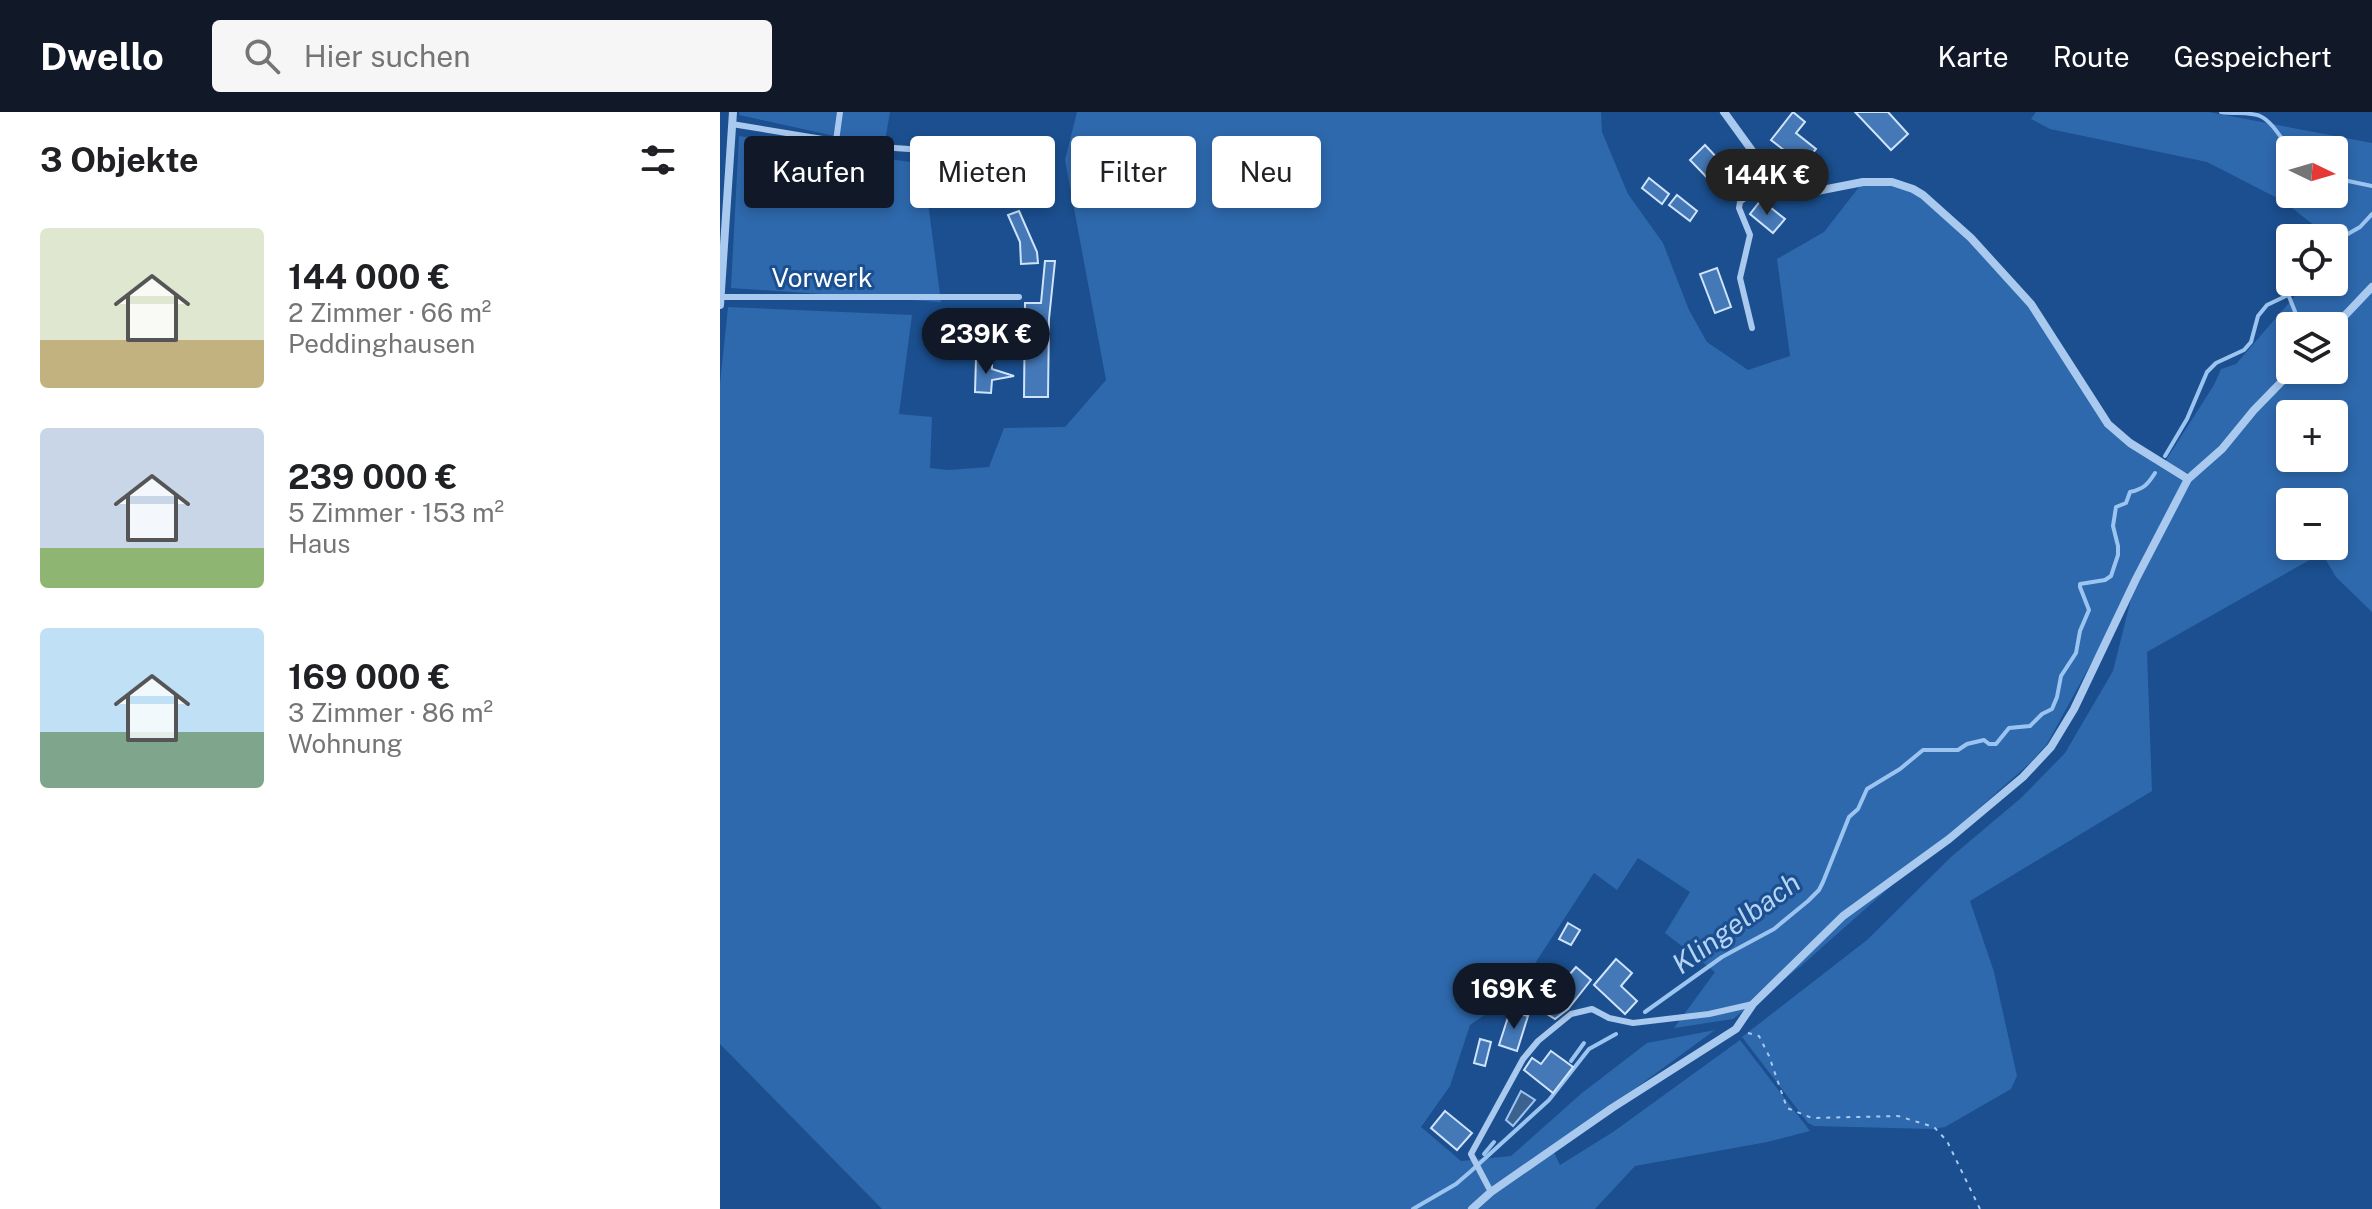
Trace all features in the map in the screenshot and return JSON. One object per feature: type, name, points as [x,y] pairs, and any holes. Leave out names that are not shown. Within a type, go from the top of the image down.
[{"type":"street","points":[[720,305],[733,112]]},
{"type":"street","points":[[1724,112],[1753,152],[1783,184],[1791,188],[1812,192],[1863,182],[1892,182],[1923,195],[1971,238],[2031,304],[2108,424],[2130,443],[2188,479]]},
{"type":"street","points":[[2348,312],[2372,287]]},
{"type":"street","points":[[1472,1209],[1491,1192],[1637,1092],[1736,1029],[1753,1004],[1843,916],[1949,839],[2023,777],[2051,747],[2074,709],[2188,479],[2222,449],[2279,384]]},
{"type":"lane","points":[[837,136],[840,112]]},
{"type":"lane","points":[[732,124],[805,136]]},
{"type":"lane","points":[[894,147],[909,149]]},
{"type":"lane","points":[[1752,328],[1740,278],[1750,235],[1739,208],[1740,202],[1750,194],[1773,195],[1791,188]]},
{"type":"lane","name":"Vorwerk","points":[[721,297],[1019,297]]},
{"type":"lane","points":[[1491,1192],[1471,1154],[1523,1059],[1538,1041],[1571,1014],[1592,1009],[1609,1018],[1633,1023],[1709,1014],[1753,1004]]},
{"type":"path","points":[[1736,1029],[1759,1036],[1787,1108],[1812,1118],[1898,1116],[1934,1127],[1947,1141],[1980,1209]]},
{"type":"shaded area","points":[[739,112],[890,112],[886,136],[834,136],[739,115]]},
{"type":"shaded area","points":[[1077,112],[1601,112],[1602,132],[1628,194],[1663,243],[1689,310],[1707,342],[1748,370],[1790,356],[1777,259],[1824,232],[1863,182],[1892,182],[1913,189],[1971,238],[2031,304],[2108,424],[2130,443],[2188,479],[2192,475],[2164,463],[2221,369],[2236,364],[2276,318],[2276,384],[2348,384],[2348,312],[2281,312],[2295,296],[2348,296],[2348,224],[2312,224],[2292,208],[2348,208],[2348,138],[2372,143],[2372,612],[2336,577],[2326,560],[2348,560],[2348,488],[2276,488],[2276,560],[2310,560],[2147,652],[2152,791],[1970,901],[1994,972],[2017,1076],[2011,1089],[1945,1127],[1814,1126],[1808,1123],[1742,1037],[1867,940],[1951,857],[2021,798],[2065,753],[2113,671],[2135,583],[2047,744],[2030,763],[1801,966],[1733,1019],[1674,1028],[1715,972],[1665,933],[1690,892],[1638,858],[1617,890],[1594,873],[1515,994],[1470,1025],[1450,1086],[1421,1127],[1461,1161],[1511,1156],[1582,1093],[1647,1043],[1715,1030],[1599,1115],[1551,1146],[1560,1165],[1613,1132],[1740,1040],[1810,1131],[1635,1166],[1595,1209],[882,1209],[720,1044],[720,384],[728,307],[912,315],[899,414],[932,417],[930,468],[989,467],[1004,428],[1065,427],[1106,380],[1074,208],[1196,208],[1196,136],[1071,136]]},
{"type":"shaded area","points":[[2036,112],[2209,112],[2335,136],[2276,136],[2276,197],[2207,162],[2050,129],[2031,119]]},
{"type":"shaded area","points":[[739,136],[744,137],[744,208],[894,208],[894,160],[910,162],[910,208],[929,208],[941,302],[731,288]]},
{"type":"shaded area","points":[[1071,136],[1071,192],[1065,160]]},
{"type":"shaded area","points":[[1521,1091],[1535,1100],[1513,1126],[1506,1120]]},
{"type":"building","points":[[1793,112],[1805,122],[1796,133],[1816,149],[1803,165],[1771,140]]},
{"type":"building","points":[[1855,112],[1888,112],[1908,134],[1891,150]]},
{"type":"building","points":[[1705,145],[1735,177],[1720,191],[1690,160]]},
{"type":"building","points":[[1649,178],[1669,194],[1662,204],[1642,188]]},
{"type":"building","points":[[1677,195],[1697,211],[1690,221],[1669,205]]},
{"type":"building","points":[[1761,200],[1785,219],[1773,233],[1750,214]]},
{"type":"building","points":[[1019,211],[1037,252],[1038,263],[1021,264],[1020,242],[1008,215]]},
{"type":"building","points":[[1045,261],[1055,261],[1049,319],[1048,397],[1024,397],[1025,303],[1041,303]]},
{"type":"building","points":[[1717,268],[1731,307],[1715,313],[1700,274]]},
{"type":"building","points":[[976,358],[992,360],[992,369],[1014,376],[992,380],[991,393],[975,392]]},
{"type":"building","points":[[1568,923],[1580,930],[1571,945],[1559,939]]},
{"type":"building","points":[[1616,959],[1632,973],[1621,986],[1637,1001],[1625,1014],[1594,985]]},
{"type":"building","points":[[1576,967],[1591,980],[1568,1009],[1555,1019],[1547,1014],[1562,993],[1556,990]]},
{"type":"building","points":[[1510,1011],[1528,1016],[1517,1051],[1499,1045]]},
{"type":"building","points":[[1480,1039],[1491,1042],[1485,1066],[1474,1063]]},
{"type":"building","points":[[1551,1051],[1573,1067],[1553,1093],[1524,1070],[1532,1058],[1541,1064]]},
{"type":"building","points":[[1445,1111],[1472,1133],[1457,1150],[1431,1128]]},
{"type":"waterway","points":[[2221,112],[2260,116],[2280,136]]},
{"type":"waterway","points":[[2348,181],[2372,186]]},
{"type":"waterway","name":"Klingelbach","points":[[2348,234],[2372,214]]},
{"type":"waterway","name":"Klingelbach","points":[[2165,456],[2187,419],[2207,372],[2216,363],[2244,350],[2251,342],[2258,316],[2267,305],[2286,296]]},
{"type":"waterway","points":[[2289,296],[2295,312]]},
{"type":"waterway","name":"Klingelbach","points":[[1645,1012],[1722,957],[1774,929],[1819,890],[1849,817],[1858,809],[1867,789],[1900,769],[1923,750],[1958,750],[1984,740],[1996,744],[2009,728],[2030,726],[2052,709],[2061,676],[2076,653],[2080,631],[2089,610],[2080,584],[2111,576],[2118,555],[2113,526],[2116,507],[2126,503],[2130,492],[2145,486],[2155,473]]},
{"type":"waterway","name":"Klingelbach","points":[[1413,1209],[1456,1184],[1470,1172],[1549,1100],[1589,1049],[1616,1034]]},
{"type":"waterway","points":[[1571,1061],[1584,1043]]},
{"type":"waterway","points":[[1484,1154],[1494,1142]]}]
